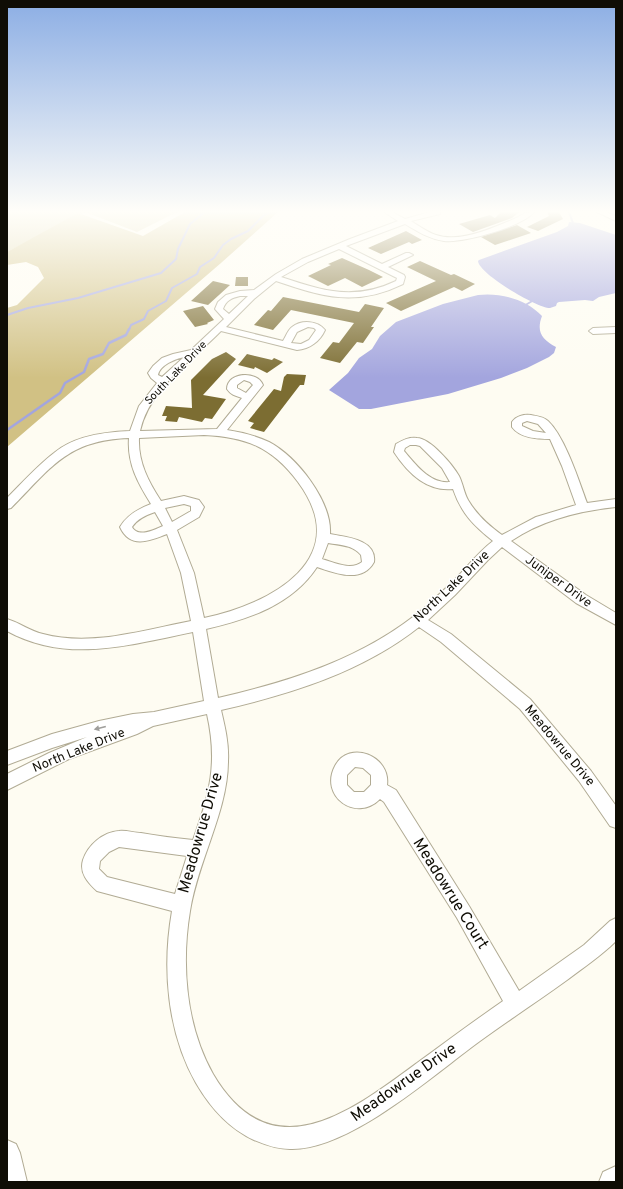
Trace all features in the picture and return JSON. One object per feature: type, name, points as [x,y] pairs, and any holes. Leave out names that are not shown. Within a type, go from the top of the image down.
[{"type":"street","name":"South Lake Drive","points":[[212,705],[187,570],[170,528],[137,468],[133,443],[138,418],[144,407],[163,383],[257,293],[275,278],[293,267]]},
{"type":"street","points":[[275,278],[339,296],[361,295],[387,289],[400,282],[401,277],[383,267]]},
{"type":"street","points":[[229,319],[219,310],[222,303],[235,294],[257,293]]},
{"type":"street","points":[[220,328],[286,344]]},
{"type":"street","points":[[593,331],[616,330]]},
{"type":"street","points":[[163,383],[154,376],[153,373],[159,365],[175,355],[194,353]]},
{"type":"street","points":[[220,433],[248,397]]},
{"type":"street","points":[[7,505],[50,462],[66,449],[85,440],[135,434],[190,432],[220,433],[256,440],[283,457],[305,482],[317,501],[324,522],[324,538],[319,554],[296,583],[275,599],[241,615],[198,625],[104,642],[72,644],[40,640],[14,629],[7,624]]},
{"type":"street","points":[[553,436],[567,463],[583,507]]},
{"type":"street","name":"Juniper Drive","points":[[456,485],[447,487],[429,483],[399,452],[400,446],[408,442],[417,441],[424,444],[446,465],[454,477],[462,500],[473,517],[487,530],[581,599],[616,620]]},
{"type":"street","points":[[184,500],[195,503],[198,507],[194,515],[170,528],[142,537],[136,537],[130,535],[126,527],[132,518],[158,507],[184,500]]},
{"type":"street","name":"North Lake Drive","points":[[7,758],[38,745],[86,731],[131,720],[152,719],[212,705],[277,689],[326,673],[370,653],[418,620],[438,604],[487,554],[512,534],[542,519],[583,507],[616,502]]},
{"type":"street","points":[[314,561],[350,570],[363,568],[368,564],[369,558],[364,548],[358,545],[324,538]]},
{"type":"street","name":"Meadowrue Drive","points":[[418,620],[446,638],[525,704],[585,776],[616,820]]},
{"type":"street","name":"Meadowrue Drive","points":[[212,705],[220,742],[220,774],[211,810],[198,848],[182,905],[178,934],[177,977],[185,1028],[193,1054],[204,1077],[219,1100],[237,1118],[257,1132],[280,1139],[304,1139],[328,1132],[352,1120],[376,1105],[483,1026],[516,1005],[581,959],[598,946],[616,927]]},
{"type":"street","name":"North Lake Drive","points":[[7,782],[58,756],[135,728],[152,719]]},
{"type":"street","name":"Meadowrue Court","points":[[378,788],[390,796],[463,912],[516,1005]]},
{"type":"street","points":[[182,905],[103,885],[93,877],[90,871],[90,864],[93,856],[105,844],[112,840],[120,839],[198,848]]},
{"type":"street","points":[[7,1153],[13,1182]]},
{"type":"shaded area","points":[[38,267],[216,267],[7,447],[7,308],[17,305],[44,278]]},
{"type":"water","points":[[481,267],[616,267],[616,293],[599,297],[593,301],[585,300],[559,302],[556,306],[550,308],[543,307],[522,297],[488,274]]},
{"type":"water","points":[[486,294],[513,298],[536,310],[542,316],[540,331],[547,341],[556,347],[554,353],[527,368],[501,378],[448,394],[371,409],[359,409],[329,390],[348,373],[359,358],[372,349],[380,336],[396,322],[443,304]]},
{"type":"building","points":[[326,267],[363,267],[383,277],[362,287],[345,278],[328,286],[308,276]]},
{"type":"building","points":[[408,267],[434,267],[451,275],[454,274],[475,284],[462,291],[454,287],[401,311],[386,303],[436,281]]},
{"type":"building","points":[[236,277],[248,277],[248,286],[235,286]]},
{"type":"building","points":[[213,281],[230,285],[208,305],[191,301]]},
{"type":"building","points":[[283,297],[359,312],[365,304],[384,308],[371,327],[374,327],[363,343],[357,342],[340,363],[320,358],[333,342],[339,343],[354,323],[291,310],[273,330],[254,325],[268,310],[271,311]]},
{"type":"building","points":[[203,306],[214,320],[207,323],[208,324],[195,327],[183,311]]},
{"type":"building","points":[[226,352],[236,359],[203,395],[226,399],[212,419],[205,418],[202,422],[179,417],[177,422],[165,421],[167,416],[162,416],[166,406],[192,408],[191,380],[212,359]]},
{"type":"building","points":[[247,354],[272,360],[274,358],[283,362],[267,373],[255,367],[254,369],[238,365]]},
{"type":"building","points":[[287,374],[306,375],[304,385],[300,385],[264,432],[250,428],[254,423],[248,421],[274,389],[281,391],[284,377]]},
{"type":"waterway","points":[[7,315],[28,308],[78,298],[161,273],[167,267]]},
{"type":"waterway","points":[[129,330],[131,325],[144,319],[148,311],[166,301],[172,288],[197,274],[200,267]]},
{"type":"waterway","points":[[522,307],[534,300]]},
{"type":"waterway","points":[[7,430],[60,393],[65,383],[84,372],[89,359],[103,354],[109,343],[126,335],[129,329]]}]
